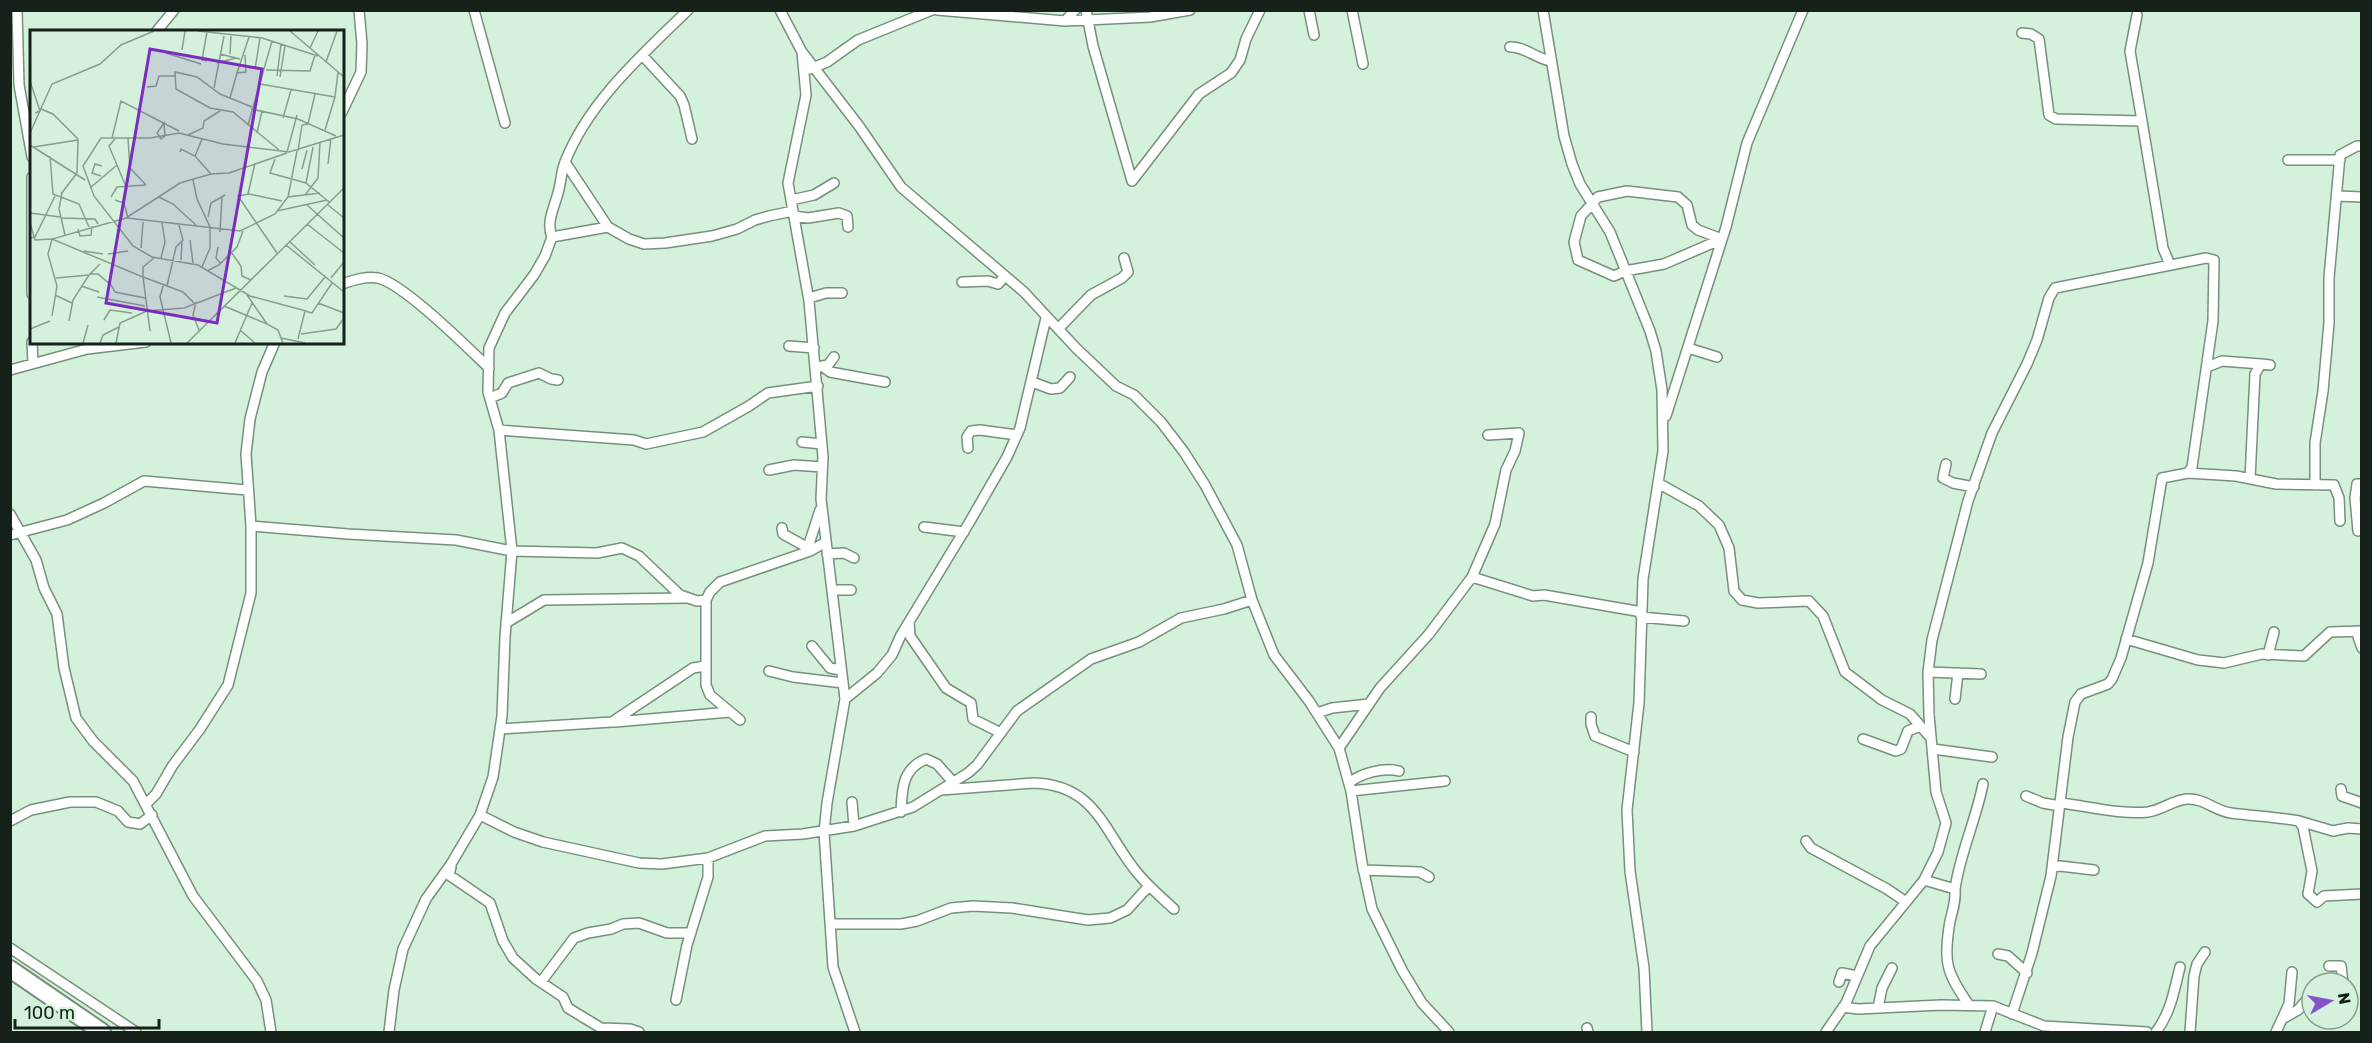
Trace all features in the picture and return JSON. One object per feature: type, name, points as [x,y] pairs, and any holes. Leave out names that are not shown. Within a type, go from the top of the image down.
[{"type":"highway","points":[[10,969],[102,1032]]},
{"type":"street","points":[[17,10],[19,86],[30,146]]},
{"type":"street","points":[[158,30],[174,10]]},
{"type":"street","points":[[165,30],[180,10]]},
{"type":"street","points":[[344,108],[361,72],[362,44],[359,10]]},
{"type":"street","points":[[474,10],[506,123]]},
{"type":"street","points":[[388,1032],[403,949],[426,899],[451,864],[480,815],[493,777],[500,729],[512,551],[499,430],[490,398],[489,348],[505,313],[534,275],[545,256],[552,237],[550,232],[551,211],[565,162],[590,115],[642,55],[688,10]]},
{"type":"street","points":[[780,10],[802,52],[901,187],[1024,292],[1046,318],[1059,328],[1076,348],[1116,386],[1134,395],[1161,422],[1184,452],[1205,485],[1237,545],[1252,600],[1274,655],[1317,713],[1339,748],[1350,787],[1363,870],[1372,909],[1402,970],[1422,1003],[1449,1032]]},
{"type":"street","points":[[804,69],[815,69],[858,40],[932,10]]},
{"type":"street","points":[[937,10],[1065,21],[1087,15],[1169,15],[1190,10]]},
{"type":"street","points":[[1065,21],[1075,10]]},
{"type":"street","points":[[1087,15],[1093,46],[1132,181],[1198,94],[1231,73],[1240,60],[1245,39],[1260,10]]},
{"type":"street","points":[[1310,10],[1314,35]]},
{"type":"street","points":[[1352,10],[1362,64]]},
{"type":"street","points":[[1543,10],[1564,136],[1572,164],[1580,184],[1610,232],[1656,351],[1662,390],[1663,451],[1643,579],[1639,703],[1627,810],[1627,841],[1644,968],[1647,1032]]},
{"type":"street","points":[[1663,424],[1722,240],[1742,171],[1747,144],[1803,10]]},
{"type":"street","points":[[2137,15],[2130,51],[2163,248],[2169,265]]},
{"type":"street","points":[[2022,33],[2031,34],[2039,39],[2049,115],[2056,119],[2142,121]]},
{"type":"street","points":[[1510,47],[1523,49],[1537,58],[1550,61]]},
{"type":"street","points":[[802,52],[806,95],[788,183],[819,367],[822,507],[845,699],[824,832],[833,967],[855,1032]]},
{"type":"street","points":[[642,55],[680,96],[692,140]]},
{"type":"street","points":[[2315,485],[2315,443],[2324,391],[2329,323],[2329,278],[2340,155],[2361,146]]},
{"type":"street","points":[[2288,160],[2340,160]]},
{"type":"street","points":[[565,162],[608,227],[629,239],[644,244],[665,243],[734,230],[755,220],[793,214],[808,219],[839,213],[847,216],[848,228]]},
{"type":"street","points":[[791,200],[814,195],[834,183]]},
{"type":"street","points":[[1627,192],[1678,197],[1686,205],[1692,225],[1698,231],[1722,240],[1664,264],[1625,271],[1614,276],[1578,260],[1574,242],[1581,216],[1592,202],[1598,197],[1627,192]]},
{"type":"street","points":[[2337,196],[2361,197]]},
{"type":"street","points":[[552,237],[608,227]]},
{"type":"street","points":[[1059,328],[1091,295],[1122,278],[1128,272],[1124,258]]},
{"type":"street","points":[[1826,1032],[1843,1007],[1870,946],[1924,880],[1938,852],[1946,823],[1936,792],[1934,749],[1931,738],[1928,672],[1932,639],[1950,565],[1992,433],[2027,364],[2037,340],[2049,298],[2055,288],[2206,258],[2214,261],[2213,321],[2192,467],[2188,473]]},
{"type":"street","points":[[962,282],[988,281],[998,284],[1005,276]]},
{"type":"street","points":[[344,283],[366,277],[384,280],[444,326],[489,368]]},
{"type":"street","points":[[809,298],[826,293],[842,293]]},
{"type":"street","points":[[845,699],[877,673],[892,655],[909,622],[964,532],[1017,435],[1032,382],[1046,318]]},
{"type":"street","points":[[32,344],[33,363]]},
{"type":"street","points":[[10,370],[112,344]]},
{"type":"street","points":[[146,804],[156,794],[228,685],[251,593],[251,526],[246,454],[250,419],[262,372],[274,344]]},
{"type":"street","points":[[789,346],[814,348]]},
{"type":"street","points":[[1688,348],[1717,357]]},
{"type":"street","points":[[819,367],[828,365],[834,357]]},
{"type":"street","points":[[2206,367],[2222,361],[2266,365],[2255,374],[2250,479]]},
{"type":"street","points":[[819,367],[830,372],[885,382]]},
{"type":"street","points":[[490,398],[502,393],[508,383],[539,373],[558,380]]},
{"type":"street","points":[[1032,382],[1051,389],[1060,388],[1070,377]]},
{"type":"street","points":[[499,430],[634,440],[646,444],[703,432],[768,393],[818,386]]},
{"type":"street","points":[[968,448],[967,437],[971,431],[1017,435]]},
{"type":"street","points":[[1339,748],[1400,664],[1429,634],[1472,577],[1495,524],[1506,470],[1515,451],[1519,433],[1488,435]]},
{"type":"street","points":[[802,442],[822,444]]},
{"type":"street","points":[[1946,464],[1943,478],[1974,487]]},
{"type":"street","points":[[769,470],[794,465],[822,467]]},
{"type":"street","points":[[2012,1014],[2026,973],[2052,867],[2075,702],[2081,694],[2108,684],[2112,680],[2148,563],[2162,478],[2188,473],[2276,484],[2334,485],[2338,498],[2340,521]]},
{"type":"street","points":[[15,534],[67,520],[144,481],[248,490]]},
{"type":"street","points":[[1658,483],[1699,506],[1719,525],[1729,548],[1734,591],[1742,600],[1758,603],[1809,601],[1823,616],[1845,672],[1882,700],[1910,714],[1931,738]]},
{"type":"street","points":[[2358,531],[2355,498],[2357,484],[2361,484]]},
{"type":"street","points":[[810,549],[822,507]]},
{"type":"street","points":[[10,514],[15,534],[36,560],[44,588],[57,614],[64,668],[76,718],[93,741],[134,781],[193,896],[257,981],[266,1000],[271,1032]]},
{"type":"street","points":[[251,526],[456,540],[512,551],[597,553],[622,548],[639,556],[680,595],[697,601],[706,600]]},
{"type":"street","points":[[924,527],[964,532]]},
{"type":"street","points":[[782,528],[783,534],[810,549]]},
{"type":"street","points":[[740,720],[710,694],[706,686],[706,600],[720,582],[826,542]]},
{"type":"street","points":[[827,554],[844,554],[854,558]]},
{"type":"street","points":[[1472,577],[1533,596],[1544,595],[1684,621]]},
{"type":"street","points":[[832,590],[851,590]]},
{"type":"street","points":[[506,623],[544,600],[688,598]]},
{"type":"street","points":[[480,815],[514,832],[543,842],[639,863],[662,864],[708,858],[765,836],[824,832],[854,826],[874,818],[901,812],[953,782],[977,765],[1017,711],[1091,659],[1139,642],[1181,618],[1224,609],[1252,600]]},
{"type":"street","points":[[909,622],[910,636],[946,688],[971,703],[974,719],[1001,733]]},
{"type":"street","points":[[2126,639],[2198,660],[2224,663],[2256,655],[2304,656],[2326,634],[2339,630],[2359,631],[2361,648]]},
{"type":"street","points":[[2268,655],[2274,632]]},
{"type":"street","points":[[812,646],[830,668],[841,670]]},
{"type":"street","points":[[612,722],[693,668],[705,666]]},
{"type":"street","points":[[769,671],[793,677],[843,683]]},
{"type":"street","points":[[1928,672],[1981,674]]},
{"type":"street","points":[[1955,699],[1958,673]]},
{"type":"street","points":[[709,714],[710,694]]},
{"type":"street","points":[[1317,713],[1332,708],[1369,704]]},
{"type":"street","points":[[500,729],[730,712]]},
{"type":"street","points":[[1591,717],[1595,736],[1634,752]]},
{"type":"street","points":[[1863,739],[1896,751],[1901,749],[1908,731],[1920,726]]},
{"type":"street","points":[[1934,749],[1992,757]]},
{"type":"street","points":[[901,812],[905,776],[916,763],[926,759],[937,764],[953,782]]},
{"type":"street","points":[[1350,787],[1357,777],[1376,772],[1400,771]]},
{"type":"street","points":[[1350,787],[1444,781]]},
{"type":"street","points":[[941,790],[1046,783],[1078,795],[1101,819],[1148,887],[1156,891],[1174,909]]},
{"type":"street","points":[[1969,1005],[1947,966],[1949,927],[1956,897],[1958,868],[1983,784]]},
{"type":"street","points":[[2341,789],[2342,796],[2361,803]]},
{"type":"street","points":[[2026,796],[2043,803],[2132,812],[2149,812],[2163,808],[2175,800],[2189,799],[2207,802],[2230,813],[2299,821],[2333,831],[2348,828],[2361,829]]},
{"type":"street","points":[[10,821],[31,810],[70,802],[96,802],[118,811],[128,822],[140,824],[152,815]]},
{"type":"street","points":[[852,802],[854,826]]},
{"type":"street","points":[[2299,821],[2303,827],[2312,872],[2308,894],[2317,902],[2324,896],[2361,894]]},
{"type":"street","points":[[1806,841],[1811,848],[1887,889],[1906,902]]},
{"type":"street","points":[[676,999],[691,933],[708,877],[708,858]]},
{"type":"street","points":[[451,864],[449,875],[490,903],[503,941],[513,958],[563,997],[568,1008],[601,1028],[630,1029],[639,1032]]},
{"type":"street","points":[[2052,867],[2094,870]]},
{"type":"street","points":[[1363,870],[1420,872],[1429,877]]},
{"type":"street","points":[[1924,880],[1955,889]]},
{"type":"street","points":[[831,924],[901,924],[917,921],[951,908],[973,906],[1012,908],[1088,920],[1110,918],[1127,910],[1148,887]]},
{"type":"street","points":[[541,982],[574,938],[588,933],[611,929],[623,924],[639,923],[667,933],[691,933]]},
{"type":"street","points":[[10,948],[136,1032]]},
{"type":"street","points":[[2190,1032],[2194,976],[2197,964],[2205,952]]},
{"type":"street","points":[[1998,954],[2008,956],[2026,973]]},
{"type":"street","points":[[2329,966],[2342,966],[2342,971]]},
{"type":"street","points":[[2156,1032],[2165,1020],[2180,967]]},
{"type":"street","points":[[1878,1008],[1882,988],[1892,968]]},
{"type":"street","points":[[2276,1032],[2289,1004],[2292,972]]},
{"type":"street","points":[[1839,982],[1842,973],[1857,976]]},
{"type":"street","points":[[1985,1032],[1992,1006]]},
{"type":"street","points":[[1843,1007],[1992,1006],[2044,1026],[2148,1032]]},
{"type":"street","points":[[2282,1019],[2300,1008]]}]
